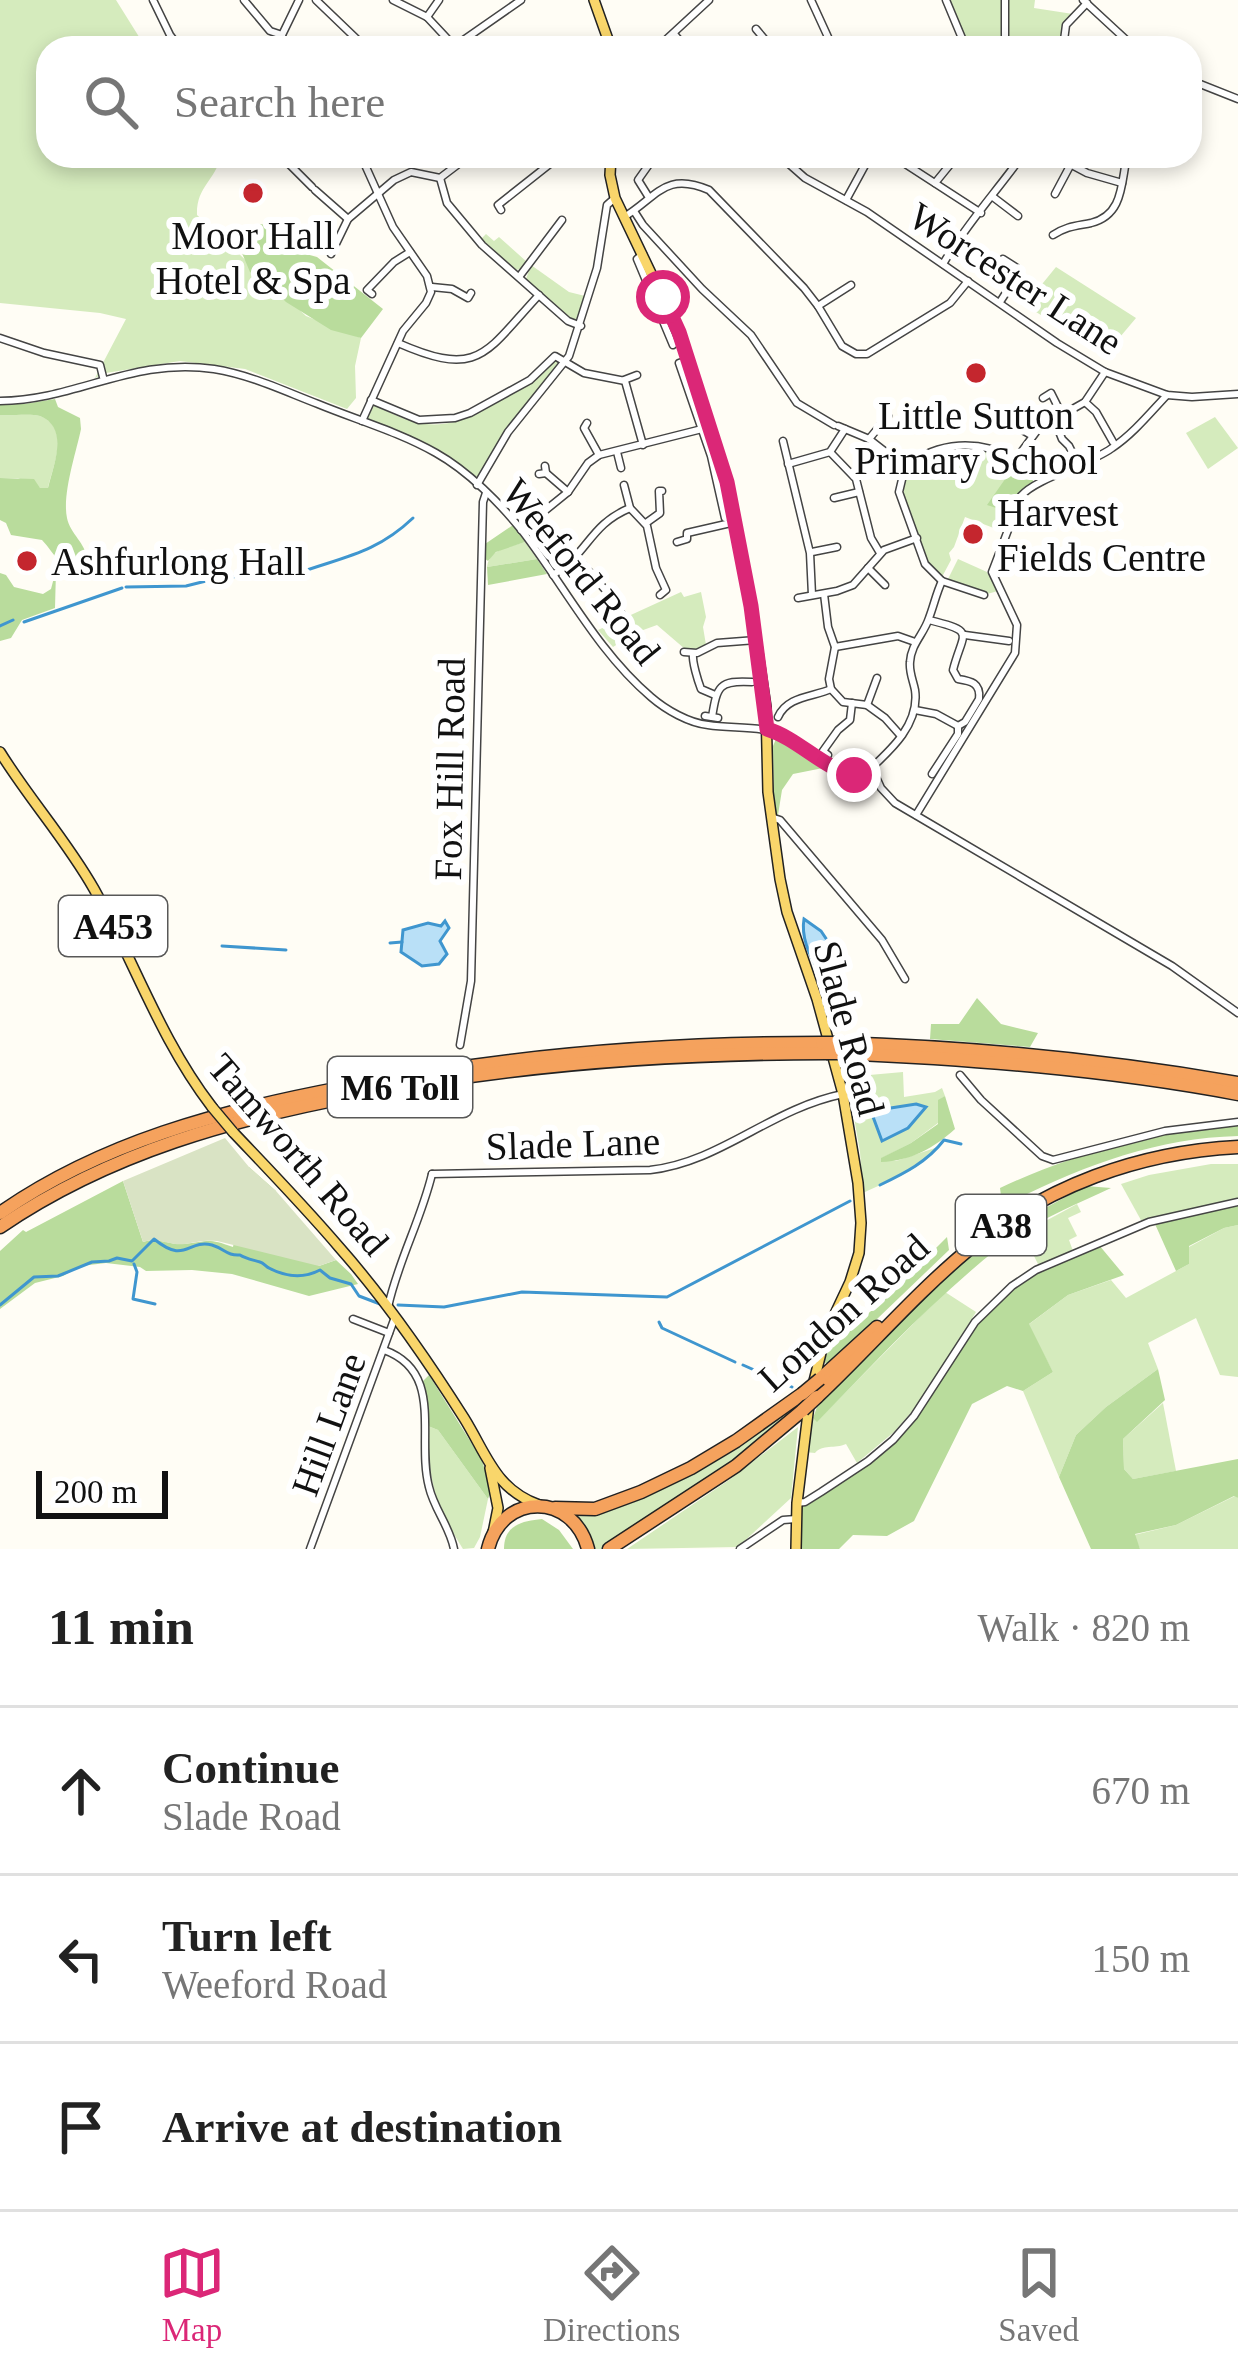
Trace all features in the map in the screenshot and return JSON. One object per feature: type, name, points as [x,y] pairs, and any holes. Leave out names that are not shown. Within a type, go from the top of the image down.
[{"type":"highway","name":"M6 Toll","points":[[0,1213],[92,1161],[152,1135],[322,1091],[535,1057],[664,1046],[1020,1053],[1238,1083]]},
{"type":"highway","name":"M6 Toll","points":[[0,1227],[70,1184],[158,1145],[235,1122],[441,1080],[541,1067],[831,1048],[1148,1077],[1238,1094]]},
{"type":"highway","name":"London Road","points":[[609,1549],[736,1466],[803,1410],[820,1378],[965,1242],[1015,1207],[1113,1161],[1178,1145],[1238,1143]]},
{"type":"highway","name":"London Road","points":[[539,1505],[595,1509],[691,1468],[736,1441],[810,1396],[968,1250],[1015,1216],[1066,1188],[1166,1154],[1238,1143]]},
{"type":"highway","points":[[488,1544],[511,1514],[539,1505]]},
{"type":"highway","points":[[555,1508],[578,1526],[588,1549]]},
{"type":"main road","points":[[594,0],[606,36]]},
{"type":"main road","points":[[610,168],[614,198]]},
{"type":"main road","name":"Slade Road","points":[[614,198],[629,214],[674,338],[688,360],[735,519],[756,640],[767,729],[770,817],[787,912],[843,1094],[858,1183],[861,1240],[856,1265],[816,1365],[804,1433],[796,1549]]},
{"type":"main road","name":"Tamworth Road","points":[[0,752],[94,888],[161,1029],[212,1107],[312,1216],[391,1312],[513,1493],[539,1505]]},
{"type":"main road","name":"Tamworth Road","points":[[488,1544],[498,1508],[490,1465]]},
{"type":"street","points":[[153,0],[171,36]]},
{"type":"street","points":[[244,0],[270,31],[282,35],[299,0]]},
{"type":"street","points":[[316,0],[354,36]]},
{"type":"street","points":[[393,0],[427,17],[445,36]]},
{"type":"street","points":[[427,17],[439,0]]},
{"type":"street","points":[[471,36],[520,0]]},
{"type":"street","points":[[672,36],[710,0]]},
{"type":"street","points":[[811,0],[827,36]]},
{"type":"street","points":[[946,0],[961,36]]},
{"type":"street","points":[[1005,0],[1005,36]]},
{"type":"street","points":[[1065,36],[1066,25],[1085,1],[1123,36]]},
{"type":"street","points":[[756,29],[762,36]]},
{"type":"street","points":[[1202,85],[1238,99]]},
{"type":"street","points":[[292,168],[348,219]]},
{"type":"street","points":[[362,421],[403,331],[426,303],[430,287],[393,226],[367,168]]},
{"type":"street","points":[[331,254],[348,219],[378,193],[407,173],[440,178],[453,168]]},
{"type":"street","points":[[497,206],[545,168]]},
{"type":"street","points":[[646,168],[638,180],[648,196]]},
{"type":"street","name":"Worcester Lane","points":[[794,168],[1105,372],[1167,395],[1238,394]]},
{"type":"street","points":[[845,200],[863,168]]},
{"type":"street","points":[[912,168],[981,213]]},
{"type":"street","points":[[935,183],[947,168]]},
{"type":"street","points":[[943,265],[1014,168]]},
{"type":"street","points":[[1056,189],[1068,168]]},
{"type":"street","points":[[1078,168],[1122,183]]},
{"type":"street","points":[[1053,236],[1102,218],[1120,199],[1125,168]]},
{"type":"street","points":[[440,178],[447,203],[482,245],[568,321],[581,326]]},
{"type":"street","points":[[905,467],[869,439],[821,423],[797,403],[751,335],[629,214],[664,187],[682,182],[710,190],[818,306],[842,346],[856,354],[867,354],[950,303],[968,281]]},
{"type":"street","points":[[993,197],[1016,211]]},
{"type":"street","points":[[476,485],[515,422],[565,362],[581,326],[607,206],[614,198]]},
{"type":"street","points":[[519,277],[562,220]]},
{"type":"street","points":[[367,290],[394,262],[410,253]]},
{"type":"street","points":[[1000,303],[1018,274],[1003,259]]},
{"type":"street","points":[[818,306],[851,286]]},
{"type":"street","points":[[430,287],[452,289],[468,298]]},
{"type":"street","points":[[397,343],[440,360],[474,357],[491,347],[539,295]]},
{"type":"street","points":[[0,338],[100,365],[104,379]]},
{"type":"street","points":[[371,400],[419,420],[454,418],[530,380],[553,356],[584,373],[624,380],[637,375]]},
{"type":"street","name":"Weeford Road","points":[[0,401],[47,397],[157,367],[210,368],[242,375],[431,450],[486,493],[521,530],[585,622],[652,699],[698,723],[767,729],[790,737],[844,772],[870,777]]},
{"type":"street","points":[[980,596],[942,581],[925,563],[899,492],[905,467],[926,454],[955,446],[985,446],[1019,461],[1031,436],[1085,402],[1105,372]]},
{"type":"street","points":[[624,380],[643,445]]},
{"type":"street","points":[[1043,398],[1051,393],[1062,439],[1074,460]]},
{"type":"street","points":[[916,815],[1015,653],[1017,625],[992,572],[1021,496],[1116,446],[1167,395]]},
{"type":"street","name":"Slade Road","points":[[696,397],[702,429],[715,455]]},
{"type":"street","points":[[1085,402],[1096,412],[1110,441]]},
{"type":"street","points":[[1005,415],[1031,436]]},
{"type":"street","points":[[869,439],[888,420]]},
{"type":"street","points":[[583,426],[599,455]]},
{"type":"street","points":[[830,452],[839,443],[839,427]]},
{"type":"street","points":[[521,530],[568,492],[599,455],[702,429]]},
{"type":"street","points":[[616,452],[621,467]]},
{"type":"street","points":[[812,596],[810,553],[784,452],[830,452],[853,474],[871,538],[880,553]]},
{"type":"street","points":[[544,471],[568,492]]},
{"type":"street","points":[[624,485],[630,508],[646,523],[665,593]]},
{"type":"street","points":[[646,523],[660,513],[659,489]]},
{"type":"street","points":[[838,500],[859,492]]},
{"type":"street","name":"Fox Hill Road","points":[[460,1046],[471,981],[486,493]]},
{"type":"street","points":[[553,575],[577,558],[595,530],[630,508]]},
{"type":"street","points":[[677,542],[687,539],[686,533],[735,519]]},
{"type":"street","points":[[799,598],[854,585],[880,553],[917,538]]},
{"type":"street","points":[[810,553],[834,544]]},
{"type":"street","points":[[577,558],[623,616]]},
{"type":"street","points":[[868,568],[888,586]]},
{"type":"street","points":[[942,581],[910,661],[915,710],[870,777],[896,803],[1172,966],[1238,1013]]},
{"type":"street","points":[[610,597],[620,592]]},
{"type":"street","points":[[824,594],[835,647],[831,689],[840,700],[867,705],[901,736]]},
{"type":"street","points":[[929,620],[957,627],[964,635],[1004,637]]},
{"type":"street","points":[[958,726],[980,694],[973,682],[954,674],[964,635]]},
{"type":"street","points":[[835,647],[898,636],[915,641]]},
{"type":"street","points":[[715,695],[701,689],[688,653],[717,643],[756,640]]},
{"type":"street","points":[[867,705],[873,680]]},
{"type":"street","points":[[712,717],[715,695],[727,682],[753,682]]},
{"type":"street","points":[[778,710],[831,689]]},
{"type":"street","points":[[822,751],[850,720],[853,703]]},
{"type":"street","points":[[915,710],[958,726]]},
{"type":"street","points":[[933,768],[958,734],[958,726]]},
{"type":"street","points":[[770,817],[780,820],[871,926],[904,979]]},
{"type":"street","points":[[960,1075],[1047,1160],[1165,1131],[1238,1122]]},
{"type":"street","name":"Slade Lane","points":[[391,1312],[400,1261],[422,1214],[433,1173],[676,1167],[694,1162],[782,1113],[843,1094]]},
{"type":"street","points":[[797,1502],[810,1500],[893,1440],[975,1322],[1012,1286],[1036,1270],[1149,1222],[1238,1202]]},
{"type":"street","name":"Hill Lane","points":[[310,1549],[384,1350],[391,1312]]},
{"type":"street","points":[[353,1318],[389,1333]]},
{"type":"street","points":[[384,1350],[412,1366],[419,1381],[426,1479],[454,1549]]},
{"type":"street","points":[[740,1549],[783,1520],[796,1519]]},
{"type":"green space","points":[[0,0],[116,0],[138,36],[36,36],[36,168],[216,168],[199,197],[197,215],[306,316],[361,338],[355,366],[356,398],[347,409],[245,369],[180,361],[95,378],[126,319],[0,303]]},
{"type":"green space","points":[[949,0],[1001,0],[1002,36],[965,36]]},
{"type":"green space","points":[[1008,0],[1035,0],[1034,8],[1073,14],[1062,36],[1008,36]]},
{"type":"green space","points":[[260,224],[285,228],[295,251],[317,257],[383,309],[361,338],[331,330],[250,272],[239,246],[249,229]]},
{"type":"green space","points":[[486,234],[494,241],[499,237],[527,262],[515,270],[480,240]]},
{"type":"green space","points":[[531,265],[569,292],[585,296],[576,320],[526,279]]},
{"type":"green space","points":[[1056,267],[1136,318],[1111,356],[1025,305]]},
{"type":"green space","points":[[554,359],[559,367],[511,423],[476,477],[450,459],[367,419],[370,407],[375,406],[420,423],[457,421],[492,405]]},
{"type":"green space","points":[[55,399],[58,407],[80,418],[66,508],[69,525],[86,555],[83,570],[64,565],[42,540],[11,535],[0,520],[0,478],[34,479],[40,488],[48,488],[57,438],[55,429],[40,416],[0,415],[0,404]]},
{"type":"green space","points":[[0,415],[40,416],[55,429],[57,448],[48,488],[18,478],[0,478]]},
{"type":"green space","points":[[1215,417],[1238,448],[1208,469],[1186,433]]},
{"type":"green space","points":[[977,448],[1017,463],[1034,483],[1018,498],[1004,532],[965,517],[949,553],[951,560],[943,575],[938,575],[928,562],[903,497],[906,472],[940,452]]},
{"type":"green space","points":[[1017,462],[1034,483],[1012,513],[987,505]]},
{"type":"green space","points":[[513,525],[525,542],[496,552],[488,561],[484,558],[485,544]]},
{"type":"green space","points":[[525,542],[537,559],[487,567],[496,552]]},
{"type":"green space","points":[[537,559],[547,574],[488,585],[487,567]]},
{"type":"green space","points":[[958,559],[987,572],[998,591],[987,594],[951,583],[948,579]]},
{"type":"green space","points":[[56,570],[55,608],[22,620],[11,638],[0,641],[0,573],[14,587],[43,594],[51,589]]},
{"type":"green space","points":[[681,592],[684,597],[701,592],[706,645],[698,649],[685,649],[657,625],[613,647],[598,630]]},
{"type":"green space","points":[[776,739],[823,768],[793,774],[782,790],[778,815],[774,809]]},
{"type":"green space","points":[[977,998],[1001,1024],[1038,1033],[1030,1047],[930,1039],[931,1024],[959,1024]]},
{"type":"green space","points":[[903,1072],[904,1097],[942,1088],[945,1096],[938,1101],[938,1123],[882,1158],[896,1161],[938,1147],[913,1168],[863,1193],[847,1077]]},
{"type":"green space","points":[[945,1096],[955,1129],[921,1152],[881,1162],[938,1124],[938,1100]]},
{"type":"green space","points":[[1238,1124],[1238,1136],[1178,1142],[1120,1156],[1002,1203],[1000,1188],[1087,1154]]},
{"type":"green space","points":[[225,1138],[336,1260],[319,1266],[217,1241],[143,1242],[123,1181]]},
{"type":"green space","points":[[1238,1164],[1238,1198],[1142,1222],[1121,1184],[1149,1175]]},
{"type":"green space","points":[[249,1167],[276,1191],[268,1198],[319,1266],[336,1260],[358,1284],[309,1296],[232,1274],[146,1271],[106,1263],[81,1266],[35,1283],[0,1309],[0,1251],[23,1230],[123,1181],[143,1242],[212,1241],[233,1247]]},
{"type":"green space","points":[[1086,1186],[1111,1188],[997,1249],[927,1311],[817,1422],[813,1418],[817,1407],[958,1267],[1005,1231]]},
{"type":"green space","points":[[1077,1204],[1081,1212],[1068,1218],[1077,1236],[1069,1240],[1073,1251],[1039,1266],[1033,1254],[1017,1253],[1007,1242]]},
{"type":"green space","points":[[1238,1206],[1238,1225],[1189,1246],[1189,1264],[1176,1271],[1155,1224]]},
{"type":"green space","points":[[1238,1225],[1238,1377],[1220,1375],[1196,1318],[1148,1343],[1158,1369],[1076,1435],[1059,1477],[1023,1391],[1053,1372],[1028,1325],[1068,1295],[1111,1280],[1126,1298],[1189,1264],[1189,1247]]},
{"type":"green space","points":[[947,1237],[949,1250],[829,1365],[824,1362],[830,1346]]},
{"type":"green space","points":[[1099,1245],[1124,1275],[1068,1295],[1029,1324],[1053,1372],[1023,1391],[1007,1386],[972,1404],[914,1521],[887,1536],[853,1535],[839,1549],[799,1549],[801,1507],[904,1431],[993,1306],[1041,1272]]},
{"type":"green space","points":[[945,1292],[976,1312],[921,1401],[894,1432],[857,1463],[846,1444],[805,1452],[813,1418],[817,1421]]},
{"type":"green space","points":[[1158,1369],[1165,1400],[1123,1439],[1124,1469],[1133,1479],[1238,1459],[1238,1498],[1176,1525],[1135,1534],[1140,1549],[1091,1549],[1059,1477],[1076,1435]]},
{"type":"green space","points":[[429,1375],[482,1460],[491,1491],[488,1499],[438,1430],[428,1426],[423,1381]]},
{"type":"green space","points":[[797,1403],[737,1461],[604,1549],[591,1549],[576,1515],[610,1509]]},
{"type":"green space","points":[[1163,1403],[1176,1471],[1133,1479],[1124,1469],[1123,1439]]},
{"type":"green space","points":[[428,1426],[438,1430],[488,1499],[474,1548],[463,1549],[439,1504],[431,1477]]},
{"type":"green space","points":[[798,1427],[791,1498],[738,1547],[627,1549],[729,1480]]},
{"type":"green space","points":[[1235,1496],[1238,1549],[1140,1549],[1134,1535],[1176,1525]]},
{"type":"green space","points":[[542,1519],[559,1530],[573,1549],[504,1549],[511,1529]]},
{"type":"water","points":[[804,919],[821,931],[835,952],[832,961],[818,968],[807,945]]},
{"type":"water","points":[[445,921],[449,928],[440,941],[447,954],[439,964],[422,966],[401,952],[403,930],[428,923],[441,926]]},
{"type":"water","points":[[916,1104],[926,1107],[908,1128],[882,1141],[872,1114]]},
{"type":"waterway","points":[[265,573],[285,569],[293,575],[356,554],[385,540],[413,518]]},
{"type":"waterway","points":[[126,587],[186,586],[259,574]]},
{"type":"waterway","points":[[24,622],[122,588]]},
{"type":"waterway","points":[[0,626],[13,620]]},
{"type":"waterway","points":[[122,926],[146,929]]},
{"type":"waterway","points":[[390,943],[402,942]]},
{"type":"waterway","points":[[222,946],[286,950]]},
{"type":"waterway","points":[[880,1185],[923,1161],[944,1140],[961,1144]]},
{"type":"waterway","points":[[398,1305],[444,1307],[522,1292],[667,1297],[850,1201]]},
{"type":"waterway","points":[[0,1305],[34,1277],[58,1276],[92,1262],[132,1261],[154,1239],[180,1251],[212,1245],[288,1275],[320,1270],[380,1304]]},
{"type":"waterway","points":[[134,1264],[133,1299],[155,1304]]},
{"type":"waterway","points":[[659,1322],[662,1328],[735,1362]]},
{"type":"waterway","points":[[743,1365],[792,1387]]},
{"type":"place","name":"Moor Hall Hotel & Spa","points":[[253,193]]},
{"type":"place","name":"Little Sutton Primary School","points":[[976,373]]},
{"type":"place","name":"Harvest Fields Centre","points":[[973,534]]},
{"type":"place","name":"Ashfurlong Hall","points":[[27,561]]},
{"type":"route","points":[[663,297],[679,332],[727,482],[751,606],[767,729],[790,737],[854,775]]}]
